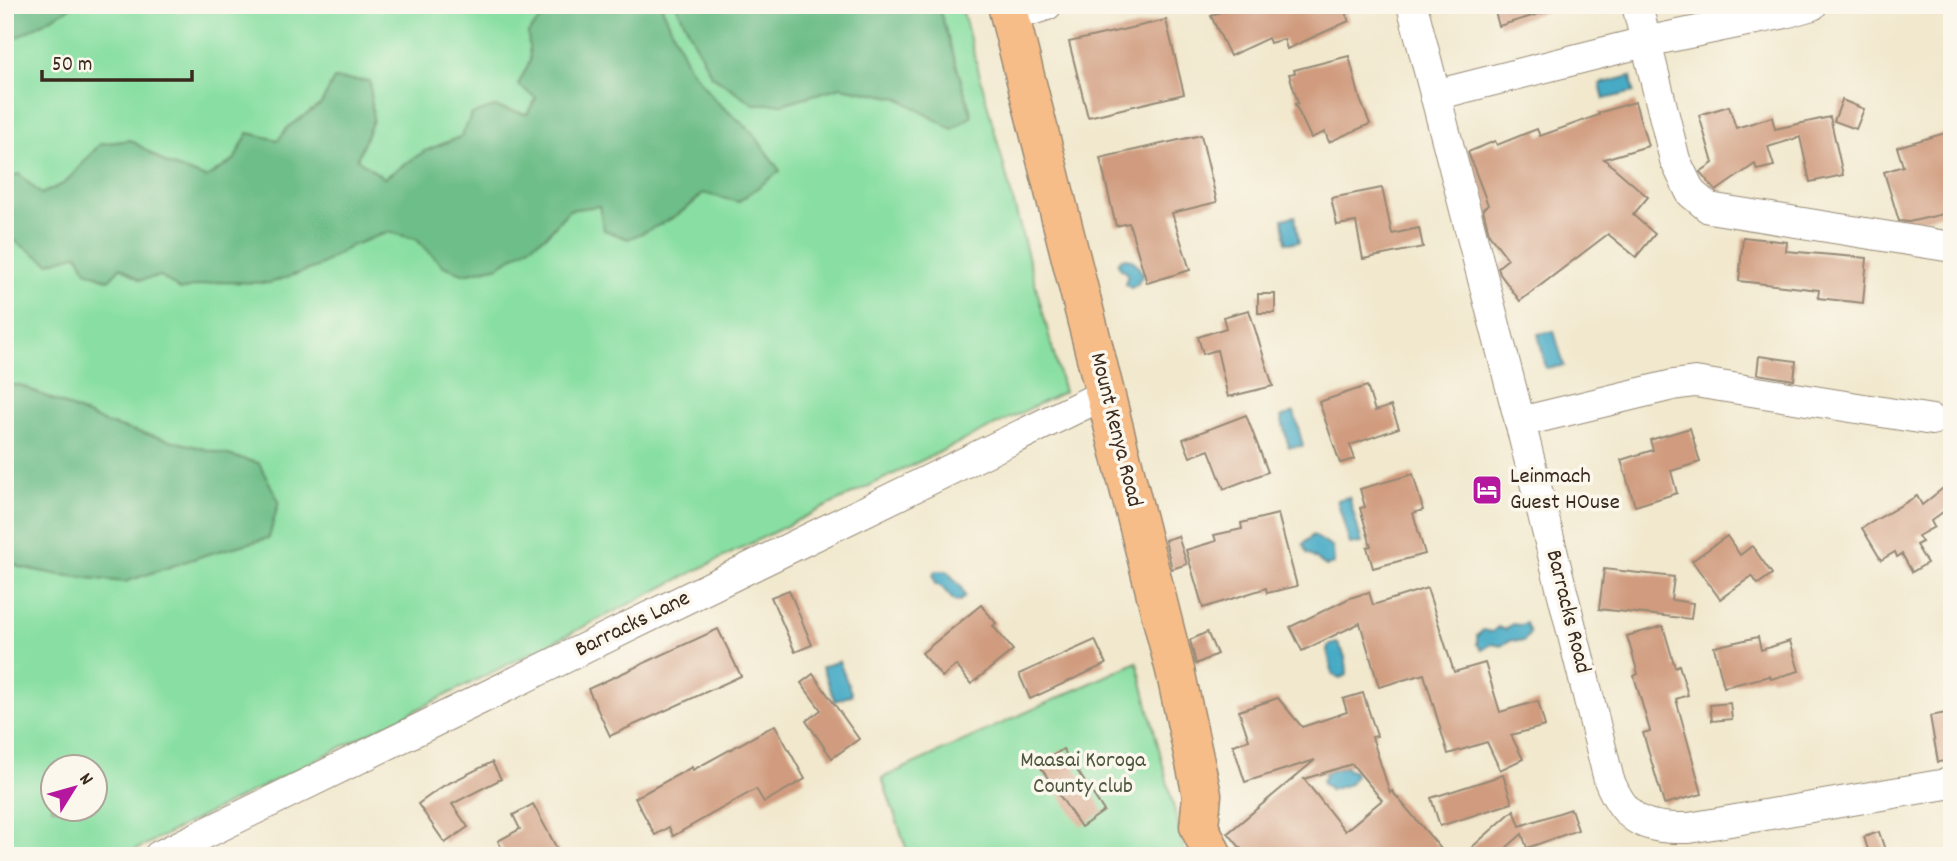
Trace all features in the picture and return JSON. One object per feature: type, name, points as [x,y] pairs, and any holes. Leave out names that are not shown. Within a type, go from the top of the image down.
[{"type":"main road","name":"Mount Kenya Road","points":[[1009,11],[1175,670],[1200,782],[1202,795],[1199,825],[1213,856]]},
{"type":"street","points":[[1009,11],[1047,5]]},
{"type":"street","name":"Barracks Road","points":[[1412,5],[1615,795],[1632,817],[1644,824],[1665,828],[1689,828],[1952,783]]},
{"type":"street","points":[[1637,5],[1675,160],[1691,193],[1709,208],[1952,247]]},
{"type":"street","points":[[1435,94],[1645,42],[1812,5]]},
{"type":"street","points":[[1520,422],[1673,384],[1695,382],[1932,420]]},
{"type":"street","name":"Barracks Lane","points":[[159,856],[1107,393]]},
{"type":"green space","points":[[5,5],[961,5],[1064,392],[794,522],[123,856],[10,856],[5,846]]},
{"type":"green space","points":[[5,5],[75,5],[5,44]]},
{"type":"green space","points":[[553,5],[661,5],[689,67],[716,101],[752,132],[780,171],[738,202],[703,193],[678,214],[628,239],[604,230],[599,206],[569,210],[547,235],[499,266],[465,274],[443,266],[416,239],[388,232],[351,246],[317,267],[270,283],[217,282],[180,290],[161,276],[140,280],[121,267],[109,280],[86,271],[78,254],[49,263],[5,235],[5,178],[19,174],[41,194],[65,183],[100,144],[131,140],[167,164],[206,178],[234,160],[248,133],[278,140],[288,127],[321,104],[334,79],[370,81],[373,120],[357,159],[384,178],[425,151],[462,136],[471,115],[494,107],[527,114],[536,98],[518,85],[530,61],[528,33]]},
{"type":"green space","points":[[676,5],[938,5],[972,116],[952,129],[898,98],[841,87],[782,104],[754,104],[711,75]]},
{"type":"green space","points":[[5,385],[20,385],[108,424],[259,463],[279,501],[269,538],[208,554],[125,582],[60,575],[19,567],[5,555]]},
{"type":"green space","name":"Maasai Koroga County club","points":[[1137,662],[1186,856],[909,856],[882,778]]},
{"type":"water","points":[[1631,76],[1634,92],[1604,99],[1600,84]]},
{"type":"water","points":[[1295,216],[1299,242],[1286,243],[1283,219]]},
{"type":"water","points":[[1127,258],[1135,262],[1143,274],[1137,285],[1131,288],[1125,284],[1128,274],[1118,264],[1121,259]]},
{"type":"water","points":[[1554,331],[1564,366],[1546,368],[1538,334]]},
{"type":"water","points":[[1294,412],[1303,446],[1289,447],[1281,417]]},
{"type":"water","points":[[1349,497],[1362,543],[1350,544],[1337,500]]},
{"type":"water","points":[[1313,535],[1333,548],[1334,564],[1326,566],[1307,553],[1303,544]]},
{"type":"water","points":[[935,571],[947,571],[961,587],[965,596],[960,601],[954,601],[942,587],[935,584]]},
{"type":"water","points":[[1526,623],[1530,633],[1524,641],[1510,640],[1501,646],[1492,644],[1482,650],[1477,644],[1477,636],[1483,630],[1492,632],[1498,627],[1505,630],[1512,624]]},
{"type":"water","points":[[1337,643],[1344,653],[1347,666],[1347,675],[1340,678],[1333,675],[1327,650],[1328,646]]},
{"type":"water","points":[[839,661],[852,695],[835,701],[822,667]]},
{"type":"water","points":[[1346,767],[1354,771],[1355,776],[1350,784],[1330,790],[1324,785],[1324,773]]},
{"type":"building","points":[[1222,5],[1342,5],[1349,21],[1287,49],[1284,39],[1270,43],[1268,38],[1230,56],[1211,16],[1224,10]]},
{"type":"building","points":[[1493,5],[1554,5],[1555,9],[1499,26]]},
{"type":"building","points":[[1166,20],[1184,94],[1088,117],[1069,42]]},
{"type":"building","points":[[1349,56],[1360,99],[1370,124],[1329,142],[1325,132],[1311,138],[1295,104],[1298,103],[1289,74],[1295,73],[1294,70]]},
{"type":"building","points":[[1842,100],[1864,109],[1856,129],[1834,121]]},
{"type":"building","points":[[1635,102],[1648,146],[1604,159],[1648,197],[1633,215],[1655,234],[1636,257],[1608,234],[1520,301],[1500,274],[1498,267],[1508,259],[1489,234],[1483,209],[1488,205],[1468,152],[1495,141],[1497,145],[1537,129],[1540,136],[1599,115],[1598,113]]},
{"type":"building","points":[[1729,106],[1736,128],[1772,117],[1775,129],[1830,117],[1843,175],[1810,182],[1800,137],[1768,147],[1774,166],[1757,170],[1755,164],[1716,191],[1700,172],[1713,163],[1699,115]]},
{"type":"building","points":[[1952,131],[1952,169],[1946,171],[1952,190],[1952,212],[1909,222],[1899,221],[1884,172],[1903,166],[1897,147]]},
{"type":"building","points":[[1201,135],[1217,202],[1172,213],[1190,270],[1147,283],[1129,223],[1116,226],[1100,158]]},
{"type":"building","points":[[1382,188],[1392,234],[1419,228],[1423,247],[1363,259],[1356,222],[1337,225],[1331,198]]},
{"type":"building","points":[[1743,237],[1787,242],[1786,251],[1867,258],[1863,303],[1818,298],[1819,290],[1739,281]]},
{"type":"building","points":[[1258,294],[1275,294],[1275,313],[1258,313]]},
{"type":"building","points":[[1249,310],[1273,386],[1228,397],[1217,350],[1203,354],[1198,337],[1226,328],[1223,317]]},
{"type":"building","points":[[1759,356],[1796,361],[1794,380],[1757,374]]},
{"type":"building","points":[[1367,386],[1375,411],[1391,406],[1399,428],[1350,445],[1355,459],[1340,463],[1319,402]]},
{"type":"building","points":[[1246,415],[1268,472],[1224,489],[1209,450],[1190,457],[1183,439]]},
{"type":"building","points":[[1690,428],[1700,462],[1671,471],[1677,493],[1635,506],[1621,460],[1653,450],[1650,440]]},
{"type":"building","points":[[1413,474],[1423,510],[1413,513],[1425,554],[1373,568],[1367,547],[1371,546],[1360,508],[1365,507],[1360,489]]},
{"type":"building","points":[[1952,481],[1952,505],[1931,521],[1934,527],[1918,536],[1922,542],[1916,545],[1927,563],[1912,572],[1902,554],[1897,557],[1895,552],[1881,560],[1862,528],[1917,496],[1922,505]]},
{"type":"building","points":[[1278,514],[1297,586],[1267,593],[1266,588],[1203,608],[1186,550],[1216,541],[1214,535],[1242,529],[1241,523]]},
{"type":"building","points":[[1178,536],[1187,564],[1172,569],[1165,540]]},
{"type":"building","points":[[1727,536],[1740,555],[1752,546],[1772,574],[1758,584],[1752,576],[1720,599],[1692,561]]},
{"type":"building","points":[[1604,569],[1674,577],[1671,600],[1693,603],[1691,619],[1599,609]]},
{"type":"building","points":[[1427,588],[1454,672],[1485,663],[1500,712],[1538,701],[1545,726],[1511,735],[1523,759],[1500,770],[1487,742],[1448,754],[1424,674],[1379,687],[1360,623],[1302,651],[1290,627],[1350,598],[1369,592],[1373,605]]},
{"type":"building","points":[[789,590],[812,645],[795,652],[771,597]]},
{"type":"building","points":[[981,605],[996,623],[993,626],[1013,650],[971,684],[956,665],[942,677],[922,653]]},
{"type":"building","points":[[1663,626],[1675,667],[1679,665],[1688,695],[1676,699],[1702,794],[1664,804],[1643,733],[1650,731],[1634,676],[1638,674],[1627,636]]},
{"type":"building","points":[[718,629],[741,676],[610,736],[588,689]]},
{"type":"building","points":[[1207,632],[1217,654],[1196,664],[1190,640]]},
{"type":"building","points":[[1758,637],[1761,650],[1790,641],[1799,671],[1724,687],[1714,647]]},
{"type":"building","points":[[1095,640],[1106,664],[1030,699],[1019,674]]},
{"type":"building","points":[[813,674],[859,739],[832,758],[806,721],[821,710],[801,683]]},
{"type":"building","points":[[1363,693],[1377,736],[1372,737],[1390,793],[1392,791],[1447,856],[1247,856],[1228,833],[1315,760],[1245,782],[1233,745],[1249,740],[1239,711],[1278,698],[1302,727],[1347,712],[1343,699]],"holes":[[[1352,764],[1382,800],[1345,831],[1304,779]]]},
{"type":"building","points":[[1730,703],[1732,719],[1712,721],[1710,705]]},
{"type":"building","points":[[1952,712],[1952,760],[1938,762],[1930,716]]},
{"type":"building","points":[[775,725],[805,779],[764,802],[756,789],[673,836],[669,827],[655,835],[635,798]]},
{"type":"building","points":[[1063,749],[1104,811],[1081,827],[1039,765]]},
{"type":"building","points":[[492,762],[501,779],[452,804],[468,827],[445,843],[418,804],[443,786]]},
{"type":"building","points":[[1503,775],[1512,803],[1440,826],[1431,798]]},
{"type":"building","points":[[533,804],[561,856],[506,856],[498,841],[520,829],[513,815]]},
{"type":"building","points":[[1571,809],[1578,830],[1527,848],[1522,834],[1497,856],[1462,856],[1514,810],[1520,826]]},
{"type":"building","points":[[1879,832],[1887,856],[1870,856],[1864,837]]},
{"type":"place","name":"Leinmach Guest HOuse","points":[[1487,490]]}]
